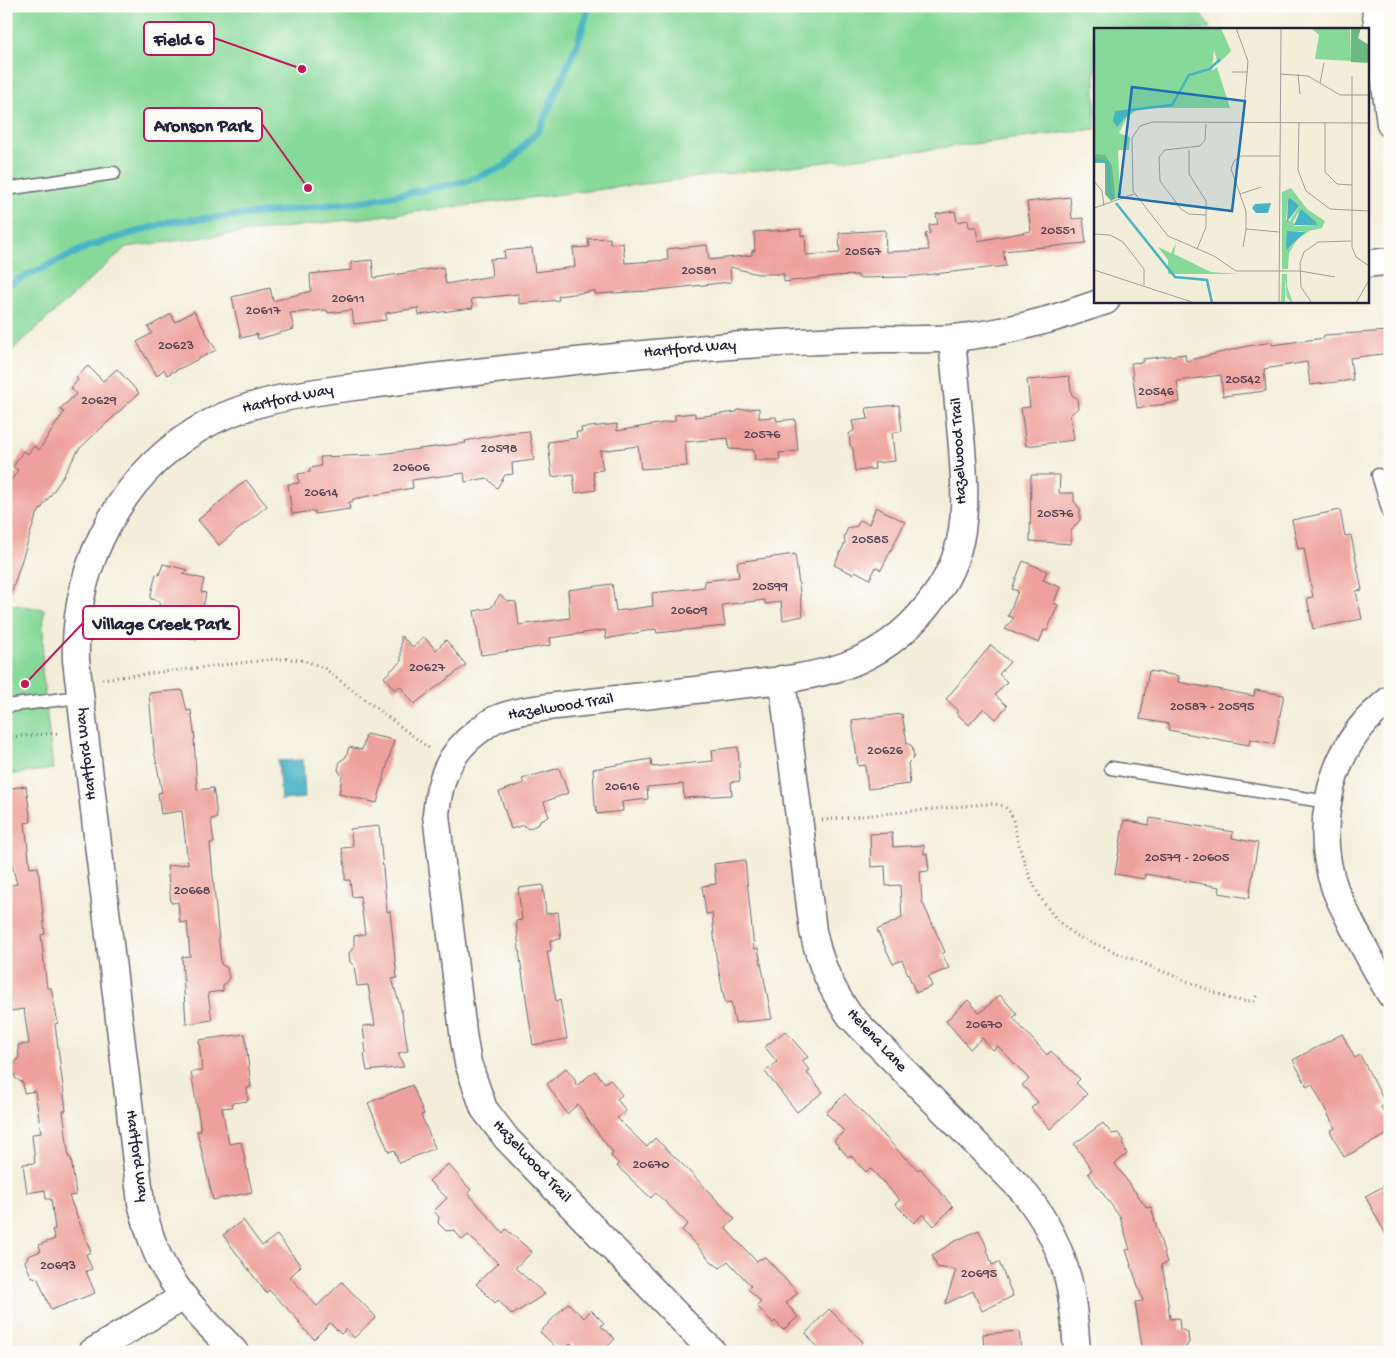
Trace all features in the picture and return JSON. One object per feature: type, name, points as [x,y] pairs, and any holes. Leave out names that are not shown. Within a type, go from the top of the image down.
[{"type":"street","points":[[1375,6],[1390,124]]},
{"type":"street","points":[[1368,264],[1390,261]]},
{"type":"street","name":"Hartford Way","points":[[235,1352],[183,1297],[164,1267],[147,1225],[141,1203],[88,688],[76,660],[75,638],[77,619],[87,576],[104,530],[133,484],[153,464],[186,437],[210,422],[234,411],[293,395],[585,359],[746,345],[846,340],[952,338],[996,332],[1038,322],[1103,302]]},
{"type":"street","name":"Hazelwood Trail","points":[[713,1352],[507,1139],[484,1109],[468,1063],[464,1040],[436,815],[443,777],[451,760],[465,742],[495,720],[526,711],[819,674],[849,665],[877,652],[912,624],[940,588],[954,563],[962,532],[965,497],[952,338]]},
{"type":"street","name":"Helena Lane","points":[[782,680],[813,931],[820,960],[830,983],[850,1016],[1022,1191],[1035,1207],[1050,1231],[1064,1265],[1073,1310],[1077,1352]]},
{"type":"street","points":[[1390,699],[1367,721],[1343,755],[1334,777],[1328,802],[1326,836],[1326,847],[1334,886],[1339,899],[1390,994]]},
{"type":"street","points":[[92,1352],[183,1297]]},
{"type":"lane","points":[[6,189],[114,173]]},
{"type":"lane","points":[[1378,475],[1390,516]]},
{"type":"lane","points":[[6,706],[88,688]]},
{"type":"lane","points":[[1111,768],[1328,802]]},
{"type":"path","points":[[88,688],[266,660],[300,659],[325,669],[424,745],[451,760]]},
{"type":"path","points":[[6,737],[63,733]]},
{"type":"path","points":[[799,823],[999,804],[1009,812],[1029,876],[1038,894],[1053,916],[1067,929],[1078,937],[1231,999],[1254,1001],[1258,993]]},
{"type":"green space","points":[[6,6],[1194,6],[1209,26],[1209,28],[1094,28],[1094,129],[126,247],[6,356]]},
{"type":"green space","points":[[6,604],[44,609],[42,670],[53,769],[6,775]]},
{"type":"water","points":[[303,760],[305,798],[281,800],[278,761]]},
{"type":"building","points":[[1070,197],[1072,219],[1083,218],[1086,243],[1003,251],[1006,266],[907,277],[858,278],[858,275],[784,282],[784,274],[758,274],[730,267],[731,282],[648,291],[595,294],[595,291],[558,296],[559,300],[519,304],[519,294],[471,299],[473,308],[419,315],[418,308],[386,313],[386,320],[354,324],[352,310],[328,313],[327,310],[290,313],[294,329],[258,339],[257,334],[241,338],[232,297],[270,288],[273,301],[311,291],[310,274],[351,270],[351,262],[372,260],[374,278],[443,267],[446,284],[492,276],[490,259],[505,258],[504,251],[532,248],[535,272],[575,267],[573,248],[589,247],[588,239],[610,238],[610,244],[623,243],[625,263],[668,260],[667,249],[707,245],[709,260],[752,255],[752,251],[755,251],[754,232],[801,229],[801,236],[805,235],[806,255],[840,253],[839,233],[885,230],[886,252],[929,250],[925,234],[930,233],[929,225],[938,224],[936,214],[955,211],[957,222],[968,220],[969,227],[976,227],[978,241],[1031,231],[1027,202]]},
{"type":"building","points":[[194,311],[216,350],[167,375],[164,369],[157,376],[137,342],[152,333],[148,327],[171,314],[175,322]]},
{"type":"building","points":[[1390,331],[1390,353],[1350,358],[1353,380],[1310,385],[1307,362],[1264,369],[1266,391],[1223,396],[1221,375],[1177,381],[1180,402],[1137,408],[1131,363],[1143,362],[1143,359],[1185,354],[1186,361],[1272,342],[1272,345],[1324,338],[1324,335]]},
{"type":"building","points":[[88,366],[103,381],[117,369],[139,393],[79,449],[59,483],[36,516],[10,597],[6,596],[6,488],[18,470],[13,467],[23,451],[28,454],[34,446],[39,450],[64,412],[60,409],[76,394],[71,388],[78,380],[76,377]]},
{"type":"building","points":[[1069,376],[1072,395],[1077,398],[1078,408],[1070,415],[1074,440],[1026,446],[1021,408],[1030,407],[1027,380]]},
{"type":"building","points":[[899,405],[902,431],[892,433],[895,461],[874,463],[875,469],[855,471],[853,449],[850,445],[849,434],[854,430],[852,421],[868,419],[866,408]]},
{"type":"building","points":[[759,408],[759,418],[776,417],[777,421],[795,419],[798,451],[779,453],[780,460],[755,460],[754,450],[729,449],[728,438],[685,442],[687,466],[641,469],[638,446],[600,451],[603,470],[593,471],[596,490],[575,493],[573,474],[552,477],[548,442],[577,438],[576,432],[582,432],[581,428],[617,424],[617,431],[675,421],[675,415],[695,413],[695,417]]},
{"type":"building","points":[[529,431],[534,460],[512,463],[513,474],[505,475],[497,488],[487,478],[465,482],[464,473],[412,480],[413,488],[353,499],[353,502],[349,502],[350,509],[315,514],[315,511],[292,514],[288,484],[299,483],[298,474],[310,472],[310,468],[321,466],[320,457],[372,455],[466,443],[465,441]]},
{"type":"building","points":[[1031,475],[1060,475],[1059,493],[1074,493],[1074,501],[1080,509],[1080,520],[1071,531],[1071,544],[1030,541]]},
{"type":"building","points":[[246,480],[267,506],[219,545],[198,520]]},
{"type":"building","points":[[876,507],[905,522],[881,570],[876,567],[870,579],[855,571],[853,574],[834,565],[845,543],[844,537],[848,528],[857,526],[860,520],[869,524]]},
{"type":"building","points":[[1340,510],[1345,536],[1351,535],[1362,590],[1356,591],[1362,619],[1313,629],[1307,598],[1313,597],[1304,548],[1298,549],[1292,520]]},
{"type":"building","points":[[795,554],[803,616],[783,620],[781,602],[765,604],[765,600],[722,605],[725,626],[657,633],[656,629],[606,639],[605,630],[550,638],[551,645],[481,655],[474,611],[491,608],[500,595],[507,601],[516,602],[519,625],[570,618],[568,590],[612,584],[616,611],[653,606],[652,593],[705,587],[704,581],[739,577],[737,562]]},
{"type":"building","points":[[1023,561],[1047,571],[1043,580],[1060,587],[1054,603],[1058,605],[1047,631],[1044,630],[1039,643],[1005,629],[1014,618],[1008,616],[1018,591],[1012,589]]},
{"type":"building","points":[[163,564],[188,570],[183,574],[204,579],[201,592],[206,593],[196,640],[164,633],[165,629],[154,627],[160,601],[150,598],[156,574],[159,575]]},
{"type":"building","points":[[401,636],[413,647],[424,637],[436,650],[446,640],[466,665],[414,704],[400,686],[395,690],[384,677],[401,661]]},
{"type":"building","points":[[991,645],[1010,662],[999,674],[1007,682],[995,695],[1007,706],[996,719],[984,708],[969,725],[956,713],[958,710],[946,699]]},
{"type":"building","points":[[1149,671],[1179,676],[1178,682],[1254,696],[1255,690],[1284,695],[1274,744],[1250,739],[1249,745],[1168,730],[1169,724],[1140,719]]},
{"type":"building","points":[[182,690],[187,711],[191,710],[195,739],[197,790],[213,788],[215,799],[217,818],[211,819],[214,843],[210,843],[221,964],[227,968],[229,978],[223,986],[223,991],[208,993],[212,1020],[186,1024],[182,957],[190,956],[187,922],[180,923],[178,902],[171,903],[167,866],[188,864],[182,811],[161,814],[158,793],[162,792],[154,750],[149,693]]},
{"type":"building","points":[[902,714],[907,743],[912,746],[914,757],[908,763],[910,784],[868,789],[865,765],[858,766],[852,720]]},
{"type":"building","points":[[366,734],[394,740],[377,803],[339,794],[342,776],[338,770],[340,761],[346,757],[349,747],[362,750]]},
{"type":"building","points":[[738,747],[740,781],[731,782],[732,795],[684,798],[683,784],[647,787],[648,799],[622,802],[623,811],[597,814],[593,769],[651,759],[652,767],[713,761],[712,750]]},
{"type":"building","points":[[559,768],[568,793],[544,802],[549,817],[540,820],[539,824],[528,829],[523,825],[511,829],[499,792],[524,783],[522,779]]},
{"type":"building","points":[[26,786],[31,822],[25,823],[30,868],[38,867],[45,934],[41,935],[47,988],[51,988],[58,1023],[55,1024],[66,1111],[63,1111],[76,1195],[69,1196],[91,1252],[86,1254],[92,1269],[86,1271],[95,1293],[51,1310],[38,1279],[31,1276],[25,1262],[28,1256],[41,1251],[39,1245],[55,1239],[52,1230],[55,1229],[51,1199],[46,1199],[45,1190],[27,1193],[23,1164],[35,1163],[32,1134],[41,1133],[35,1091],[24,1093],[23,1083],[15,1078],[13,1067],[19,1057],[18,1045],[29,1044],[24,1009],[11,1011],[8,990],[6,989],[6,956],[8,956],[6,886],[17,884],[6,842],[6,789]]},
{"type":"building","points":[[1150,818],[1233,832],[1232,838],[1258,843],[1249,898],[1219,893],[1220,887],[1145,874],[1144,879],[1115,874],[1124,820],[1149,825]]},
{"type":"building","points":[[379,826],[387,912],[390,911],[397,978],[392,979],[402,1013],[408,1051],[398,1053],[404,1067],[367,1071],[363,1026],[375,1025],[368,985],[357,986],[354,966],[350,962],[349,953],[354,947],[354,936],[365,934],[360,896],[352,897],[350,880],[345,880],[342,848],[353,847],[350,829]]},
{"type":"building","points":[[892,833],[893,847],[924,845],[924,854],[927,854],[929,871],[920,872],[922,901],[945,952],[942,954],[949,968],[928,977],[932,986],[916,993],[902,960],[893,964],[877,930],[902,918],[900,885],[886,886],[885,866],[871,867],[870,834]]},
{"type":"building","points":[[745,860],[754,949],[758,948],[772,1019],[735,1023],[731,1002],[725,1003],[716,956],[712,913],[706,914],[702,886],[716,884],[714,864]]},
{"type":"building","points":[[543,885],[546,914],[558,912],[561,939],[550,940],[551,951],[547,951],[556,1001],[560,1000],[567,1039],[533,1045],[516,921],[522,920],[518,888]]},
{"type":"building","points":[[1000,995],[1017,1014],[1013,1018],[1047,1055],[1051,1051],[1080,1079],[1076,1083],[1087,1094],[1050,1129],[1031,1108],[1038,1102],[1022,1085],[1029,1079],[998,1046],[993,1050],[982,1038],[970,1049],[946,1021],[968,1000],[980,1013]]},
{"type":"building","points":[[785,1031],[808,1057],[802,1061],[810,1071],[807,1073],[823,1092],[797,1112],[765,1072],[777,1062],[765,1047]]},
{"type":"building","points":[[245,1034],[251,1087],[247,1088],[248,1101],[232,1103],[233,1107],[222,1108],[229,1144],[241,1142],[252,1192],[213,1200],[197,1131],[201,1131],[191,1072],[202,1071],[199,1040]]},
{"type":"building","points":[[1342,1034],[1355,1058],[1360,1055],[1386,1104],[1381,1107],[1390,1123],[1390,1133],[1344,1157],[1330,1131],[1335,1128],[1312,1084],[1307,1087],[1293,1060]]},
{"type":"building","points":[[566,1068],[575,1079],[576,1086],[595,1071],[605,1083],[610,1079],[622,1095],[617,1099],[626,1111],[617,1118],[647,1147],[655,1138],[735,1219],[725,1228],[756,1261],[765,1257],[798,1293],[786,1303],[798,1317],[783,1330],[775,1321],[773,1323],[757,1306],[761,1302],[748,1289],[751,1286],[728,1261],[720,1268],[712,1262],[682,1230],[688,1224],[656,1193],[651,1198],[617,1166],[619,1164],[611,1156],[613,1153],[578,1104],[567,1114],[547,1084]]},
{"type":"building","points":[[412,1085],[424,1114],[421,1115],[435,1148],[399,1163],[394,1150],[389,1152],[368,1103]]},
{"type":"building","points":[[845,1094],[906,1159],[918,1170],[920,1168],[953,1207],[934,1226],[923,1214],[914,1223],[895,1204],[900,1200],[870,1168],[866,1172],[850,1155],[848,1157],[834,1141],[844,1131],[826,1113]]},
{"type":"building","points":[[1103,1123],[1112,1134],[1118,1133],[1124,1140],[1123,1145],[1127,1154],[1115,1164],[1147,1208],[1151,1207],[1167,1263],[1161,1265],[1170,1319],[1179,1318],[1180,1329],[1188,1332],[1189,1343],[1182,1352],[1143,1352],[1135,1302],[1143,1301],[1126,1250],[1130,1249],[1120,1217],[1088,1173],[1092,1170],[1074,1144]]},
{"type":"building","points":[[448,1164],[471,1190],[468,1193],[503,1233],[506,1229],[532,1252],[515,1268],[545,1294],[512,1315],[498,1300],[495,1303],[476,1284],[498,1263],[468,1235],[462,1240],[454,1230],[446,1231],[438,1223],[439,1217],[434,1211],[447,1198],[429,1181]]},
{"type":"building","points":[[1390,1183],[1390,1242],[1365,1196]]},
{"type":"building","points":[[243,1220],[262,1246],[277,1235],[301,1266],[290,1277],[317,1306],[342,1282],[376,1317],[354,1338],[346,1329],[341,1334],[330,1323],[314,1339],[269,1290],[266,1293],[223,1235]]},
{"type":"building","points":[[979,1230],[992,1265],[999,1262],[1013,1296],[982,1311],[973,1291],[945,1304],[956,1270],[937,1267],[932,1255],[951,1243]]},
{"type":"building","points":[[568,1303],[584,1318],[591,1310],[604,1323],[601,1326],[615,1339],[602,1352],[580,1352],[571,1343],[561,1352],[540,1332]]},
{"type":"building","points":[[829,1309],[863,1342],[855,1352],[820,1352],[806,1333]]},
{"type":"building","points":[[1019,1331],[1021,1352],[984,1352],[983,1334]]},
{"type":"waterway","points":[[7,285],[89,246],[169,222],[366,201],[464,182],[505,166],[539,130],[578,42],[589,6]]},
{"type":"place","name":"Field 6","points":[[302,69]]},
{"type":"place","name":"Aronson Park","points":[[308,188]]},
{"type":"place","name":"Village Creek Park","points":[[25,684]]}]
